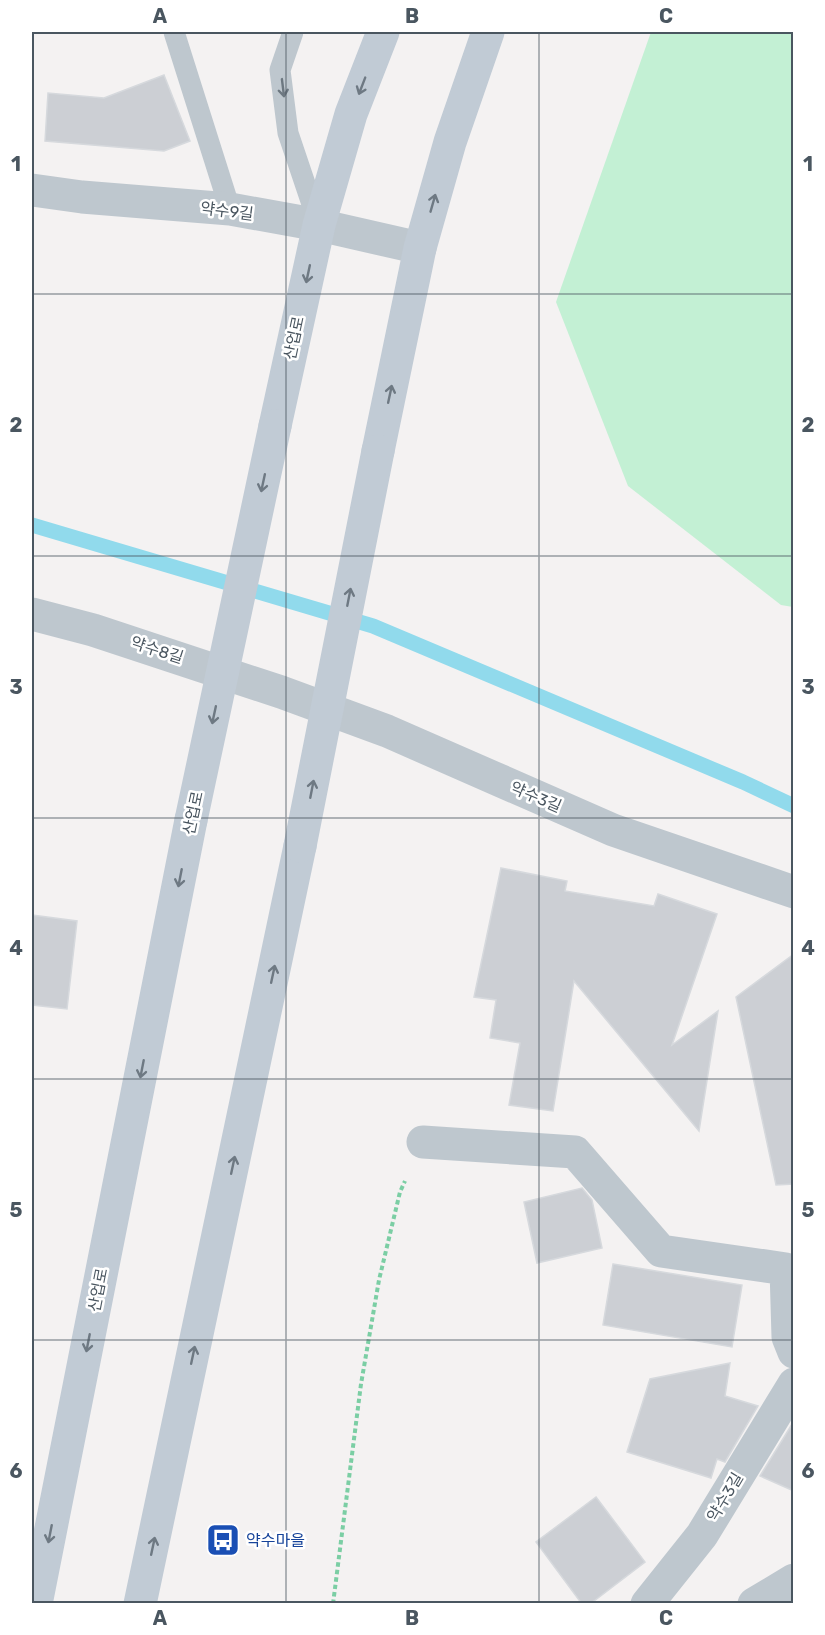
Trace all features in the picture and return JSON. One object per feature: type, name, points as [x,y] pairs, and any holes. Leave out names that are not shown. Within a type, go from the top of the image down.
[{"type":"main road","name":"산업로","points":[[36,1604],[191,820],[319,225],[351,114],[383,32]]},
{"type":"main road","points":[[141,1604],[300,846],[420,248],[450,142],[488,32]]},
{"type":"street","name":"약수9길","points":[[32,190],[82,197],[230,209],[319,225],[420,248]]},
{"type":"street","name":"약수8길","points":[[32,614],[155,649],[281,692]]},
{"type":"street","name":"약수3길","points":[[281,692],[387,731],[613,830],[794,892]]},
{"type":"street","points":[[423,1142],[575,1152],[661,1251],[786,1269],[788,1337],[794,1352]]},
{"type":"street","name":"약수3길","points":[[647,1604],[702,1535],[794,1384]]},
{"type":"street","points":[[754,1604],[794,1580]]},
{"type":"lane","points":[[174,32],[230,209]]},
{"type":"lane","points":[[292,32],[280,70],[288,133],[319,225]]},
{"type":"path","points":[[333,1604],[361,1384],[379,1280],[400,1192],[423,1142]]},
{"type":"green space","points":[[651,32],[793,32],[793,607],[781,605],[628,486],[556,302]]},
{"type":"building","points":[[164,75],[190,141],[164,151],[45,141],[48,93],[104,98]]},
{"type":"building","points":[[501,868],[567,881],[565,891],[654,906],[658,894],[717,914],[672,1045],[718,1011],[699,1131],[574,981],[553,1111],[509,1105],[520,1043],[490,1038],[496,1000],[474,997]]},
{"type":"building","points":[[32,915],[77,921],[67,1009],[32,1005]]},
{"type":"building","points":[[794,954],[794,1184],[776,1185],[736,997]]},
{"type":"building","points":[[582,1188],[592,1200],[602,1248],[537,1263],[524,1202]]},
{"type":"building","points":[[613,1264],[742,1285],[732,1347],[603,1325]]},
{"type":"building","points":[[730,1363],[725,1396],[758,1406],[725,1462],[717,1459],[711,1478],[627,1452],[650,1379]]},
{"type":"building","points":[[794,1421],[794,1491],[760,1476]]},
{"type":"building","points":[[596,1497],[645,1562],[590,1604],[582,1604],[536,1542]]},
{"type":"waterway","points":[[32,525],[373,626],[743,782],[794,806]]},
{"type":"place","name":"약수마을","points":[[223,1540]]}]
